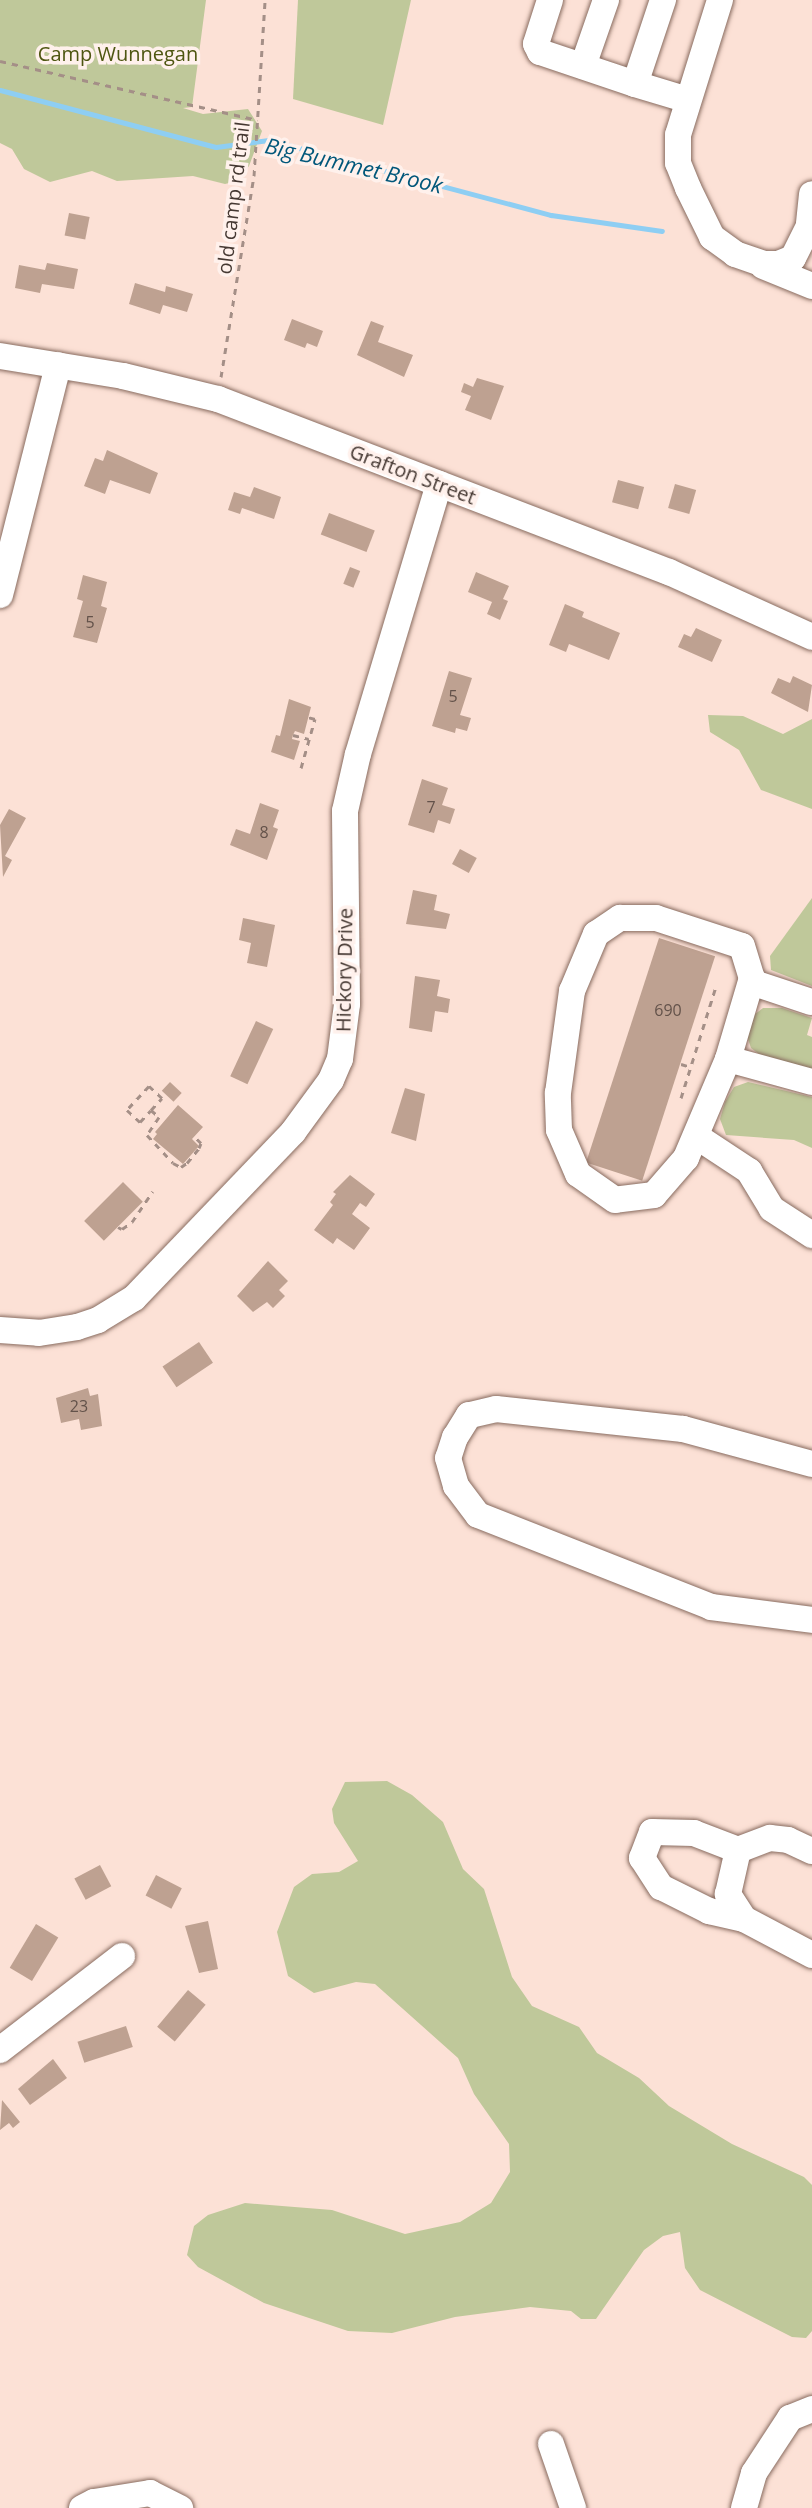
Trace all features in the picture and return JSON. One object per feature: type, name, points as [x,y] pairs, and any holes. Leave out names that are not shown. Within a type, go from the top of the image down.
[{"type":"street","points":[[550,0],[536,44],[540,52],[688,100]]},
{"type":"street","points":[[583,66],[606,0]]},
{"type":"street","points":[[635,84],[663,0]]},
{"type":"street","points":[[720,0],[688,100],[677,146],[681,172],[705,229],[719,244],[812,286]]},
{"type":"street","points":[[742,257],[771,265],[786,262],[796,253],[811,221],[812,194]]},
{"type":"street","name":"Grafton Street","points":[[0,356],[123,376],[218,399],[669,572],[812,637]]},
{"type":"street","points":[[0,595],[58,365]]},
{"type":"street","name":"Hickory Drive","points":[[0,1330],[39,1333],[77,1327],[98,1320],[134,1298],[293,1132],[331,1080],[340,1059],[347,1004],[345,811],[358,754],[439,484]]},
{"type":"street","points":[[620,918],[656,918],[742,946],[751,982],[728,1059],[686,1158],[654,1195],[615,1200],[578,1174],[559,1130],[558,1093],[572,991],[596,934],[620,918]]},
{"type":"street","points":[[751,982],[811,1002]]},
{"type":"street","points":[[728,1059],[812,1082]]},
{"type":"street","points":[[696,1136],[749,1171],[772,1209],[812,1235]]},
{"type":"street","points":[[812,1464],[683,1429],[496,1409],[469,1415],[455,1437],[448,1458],[456,1486],[478,1515],[711,1607],[812,1620]]},
{"type":"street","points":[[812,1851],[788,1840],[770,1838],[738,1850],[694,1833],[652,1832],[642,1858],[661,1887],[709,1911],[744,1919],[812,1955]]},
{"type":"street","points":[[738,1850],[728,1894],[744,1919]]},
{"type":"street","points":[[0,2050],[122,1956]]},
{"type":"street","points":[[744,2508],[754,2473],[790,2418],[812,2409]]},
{"type":"street","points":[[551,2444],[573,2508]]},
{"type":"street","points":[[82,2508],[94,2502],[150,2493],[180,2508]]},
{"type":"path","name":"old camp rd trail","points":[[218,399],[255,154],[265,0]]},
{"type":"path","points":[[0,61],[257,120]]},
{"type":"path","points":[[301,768],[315,719],[308,717]]},
{"type":"path","points":[[293,735],[309,739]]},
{"type":"path","points":[[681,1098],[716,986]]},
{"type":"path","points":[[681,1064],[691,1067]]},
{"type":"path","points":[[149,1086],[162,1098],[151,1110],[140,1122],[127,1110],[149,1086]]},
{"type":"path","points":[[151,1110],[159,1117],[147,1135],[150,1142],[164,1149],[173,1163],[181,1167],[199,1148],[197,1139]]},
{"type":"path","points":[[118,1227],[122,1229],[132,1222],[153,1191]]},
{"type":"green space","name":"Camp Wunnegan","points":[[0,0],[206,0],[192,107],[183,108],[203,114],[248,109],[262,131],[249,166],[237,181],[225,184],[193,176],[117,181],[92,171],[50,182],[24,169],[12,149],[0,143]]},
{"type":"green space","points":[[298,0],[411,0],[383,125],[293,99]]},
{"type":"green space","points":[[708,715],[743,716],[783,734],[812,719],[812,809],[761,790],[739,750],[710,732]]},
{"type":"green space","points":[[812,898],[812,986],[771,970],[770,956]]},
{"type":"green space","points":[[763,1008],[782,1008],[812,1018],[807,1035],[812,1037],[812,1071],[763,1057],[751,1048],[746,1033],[750,1018]]},
{"type":"green space","points":[[748,1082],[812,1097],[812,1148],[794,1140],[726,1135],[720,1119],[725,1102],[734,1087]]},
{"type":"green space","points":[[387,1781],[412,1795],[443,1822],[463,1869],[484,1889],[512,1977],[532,2006],[579,2027],[597,2053],[639,2078],[669,2106],[732,2144],[804,2177],[812,2185],[812,2331],[806,2338],[792,2337],[700,2290],[685,2268],[680,2232],[663,2236],[644,2250],[596,2319],[581,2319],[571,2311],[530,2307],[455,2317],[392,2333],[348,2331],[264,2303],[198,2267],[187,2255],[194,2226],[208,2215],[245,2203],[332,2210],[405,2234],[460,2222],[491,2203],[510,2172],[509,2144],[474,2094],[458,2058],[375,1984],[356,1982],[314,1993],[288,1976],[277,1932],[294,1887],[312,1874],[339,1872],[358,1861],[334,1823],[332,1809],[345,1782]]},
{"type":"building","points":[[69,213],[90,217],[85,240],[65,236]]},
{"type":"building","points":[[47,263],[78,269],[74,289],[42,284],[40,293],[15,288],[19,265],[45,270]]},
{"type":"building","points":[[135,283],[165,292],[166,286],[193,294],[187,312],[163,305],[160,314],[129,304]]},
{"type":"building","points":[[292,319],[323,331],[317,347],[307,343],[305,348],[284,340]]},
{"type":"building","points":[[371,321],[384,326],[378,342],[413,355],[404,377],[357,355]]},
{"type":"building","points":[[477,378],[504,386],[491,420],[465,410],[471,396],[461,392],[464,383],[473,387]]},
{"type":"building","points":[[107,450],[158,473],[150,494],[110,480],[105,494],[84,486],[95,458],[103,461]]},
{"type":"building","points":[[618,480],[644,487],[638,509],[612,502]]},
{"type":"building","points":[[675,484],[696,490],[689,514],[668,508]]},
{"type":"building","points":[[254,487],[281,497],[274,519],[242,508],[240,514],[228,510],[234,492],[250,497]]},
{"type":"building","points":[[329,513],[375,531],[367,552],[321,534]]},
{"type":"building","points":[[350,567],[360,571],[353,588],[343,584]]},
{"type":"building","points":[[476,572],[509,586],[503,599],[508,601],[500,620],[487,614],[492,602],[468,592]]},
{"type":"building","points":[[83,575],[107,582],[101,606],[107,608],[97,643],[73,637],[83,601],[77,599]]},
{"type":"building","points":[[565,604],[584,612],[582,617],[620,633],[609,660],[569,644],[566,652],[549,645]]},
{"type":"building","points":[[696,628],[722,640],[712,662],[678,647],[684,634],[691,637]]},
{"type":"building","points":[[449,671],[472,678],[460,715],[471,718],[467,731],[456,728],[455,733],[432,726]]},
{"type":"building","points":[[793,676],[812,685],[808,712],[771,693],[778,678],[790,683]]},
{"type":"building","points":[[289,699],[311,707],[304,734],[295,731],[293,735],[292,739],[300,741],[294,760],[271,752],[276,735],[280,736]]},
{"type":"building","points":[[422,779],[448,788],[442,805],[455,809],[450,824],[438,820],[434,833],[408,825]]},
{"type":"building","points":[[260,803],[279,810],[273,827],[278,829],[267,860],[230,845],[236,829],[250,834]]},
{"type":"building","points":[[9,809],[26,818],[5,856],[12,860],[3,877],[0,825]]},
{"type":"building","points":[[460,849],[477,858],[469,873],[452,864]]},
{"type":"building","points":[[413,890],[437,895],[434,910],[450,914],[446,929],[406,924]]},
{"type":"building","points":[[243,918],[275,925],[267,967],[247,963],[251,943],[239,940]]},
{"type":"building","points":[[659,938],[715,956],[642,1181],[586,1162]]},
{"type":"building","points":[[415,976],[440,980],[437,996],[450,999],[448,1013],[435,1011],[432,1032],[409,1028]]},
{"type":"building","points":[[256,1021],[273,1029],[247,1084],[230,1076]]},
{"type":"building","points":[[170,1082],[182,1093],[174,1102],[162,1091]]},
{"type":"building","points":[[405,1088],[425,1094],[416,1141],[391,1133]]},
{"type":"building","points":[[178,1105],[203,1127],[192,1139],[199,1146],[183,1164],[153,1139],[157,1134],[155,1132]]},
{"type":"building","points":[[350,1175],[375,1194],[366,1207],[360,1203],[352,1214],[370,1228],[354,1250],[337,1238],[333,1244],[314,1230],[333,1205],[330,1202],[336,1194],[333,1192]]},
{"type":"building","points":[[123,1182],[143,1202],[104,1241],[84,1221]]},
{"type":"building","points":[[268,1261],[288,1281],[279,1290],[285,1296],[273,1308],[267,1302],[253,1312],[237,1296]]},
{"type":"building","points":[[199,1342],[213,1363],[177,1387],[163,1367]]},
{"type":"building","points":[[88,1388],[90,1396],[98,1394],[102,1426],[81,1430],[79,1419],[61,1423],[56,1398]]},
{"type":"building","points":[[100,1865],[111,1886],[86,1900],[74,1879]]},
{"type":"building","points":[[156,1875],[182,1888],[171,1909],[146,1895]]},
{"type":"building","points":[[208,1921],[218,1969],[199,1973],[185,1926]]},
{"type":"building","points":[[36,1924],[58,1937],[32,1981],[10,1968]]},
{"type":"building","points":[[188,1990],[206,2005],[175,2042],[157,2027]]},
{"type":"building","points":[[126,2026],[133,2047],[84,2063],[77,2042]]},
{"type":"building","points":[[53,2059],[67,2078],[30,2105],[18,2089]]},
{"type":"building","points":[[2,2100],[20,2122],[13,2128],[9,2123],[0,2130]]},
{"type":"waterway","name":"Big Bummet Brook","points":[[0,90],[216,147],[269,140],[551,215],[662,231]]}]
